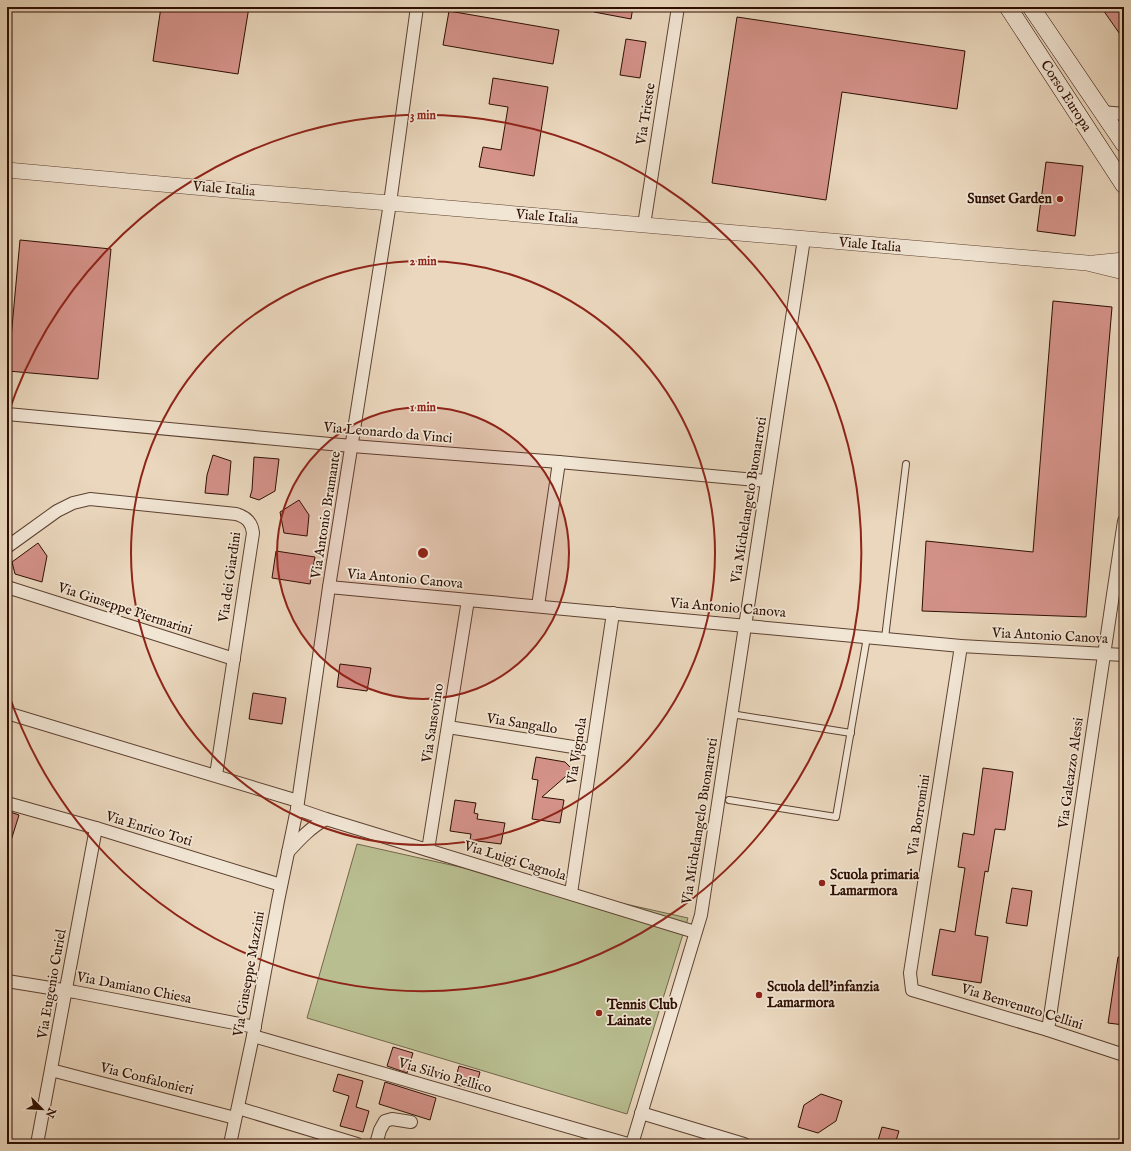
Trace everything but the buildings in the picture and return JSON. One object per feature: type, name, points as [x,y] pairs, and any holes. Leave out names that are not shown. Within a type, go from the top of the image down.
[{"type":"main road","name":"Corso Europa","points":[[1008,7],[1124,185]]},
{"type":"main road","name":"Corso Europa","points":[[1031,7],[1124,144]]},
{"type":"street","name":"Via Antonio Bramante","points":[[297,805],[329,587],[390,202],[417,7]]},
{"type":"street","name":"Via Trieste","points":[[644,225],[678,7]]},
{"type":"street","points":[[1102,112],[1124,114]]},
{"type":"street","name":"Viale Italia","points":[[7,170],[1087,263],[1124,272]]},
{"type":"street","name":"Via Michelangelo Buonarroti","points":[[632,1144],[701,915],[804,239]]},
{"type":"street","name":"Viale Italia","points":[[1087,263],[1124,260]]},
{"type":"street","name":"Via Leonardo da Vinci","points":[[7,414],[352,446],[559,462],[767,481]]},
{"type":"street","points":[[538,606],[559,462]]},
{"type":"street","name":"Via dei Giardini","points":[[7,547],[57,511],[73,503],[90,499],[242,516],[247,519],[252,525],[253,533],[216,775]]},
{"type":"street","name":"Via Galeazzo Alessi","points":[[1048,1030],[1124,521]]},
{"type":"street","name":"Via Giuseppe Piermarini","points":[[7,587],[234,659]]},
{"type":"street","name":"Via Antonio Canova","points":[[329,587],[961,646],[1124,655]]},
{"type":"street","name":"Via Sansovino","points":[[428,850],[468,600]]},
{"type":"street","name":"Via Vignola","points":[[571,893],[613,613]]},
{"type":"street","name":"Via Borromini","points":[[912,990],[910,973],[961,646]]},
{"type":"street","name":"Via Luigi Cagnola","points":[[7,713],[216,775],[297,805],[326,819],[695,932]]},
{"type":"street","name":"Via Sangallo","points":[[448,727],[592,750]]},
{"type":"street","name":"Via Enrico Toti","points":[[7,803],[96,828],[281,885]]},
{"type":"street","name":"Via Giuseppe Mazzini","points":[[230,1144],[254,1032],[297,805]]},
{"type":"street","points":[[288,853],[303,836],[317,824],[326,819]]},
{"type":"street","name":"Via Eugenio Curiel","points":[[37,1144],[96,828]]},
{"type":"street","name":"Via Damiano Chiesa","points":[[7,981],[66,990],[254,1032]]},
{"type":"street","name":"Via Benvenuto Cellini","points":[[912,990],[1048,1030],[1124,1055]]},
{"type":"street","name":"Via Silvio Pellico","points":[[254,1032],[628,1144]]},
{"type":"street","name":"Via Confalonieri","points":[[51,1070],[236,1113],[358,1144]]},
{"type":"street","points":[[641,1113],[744,1144]]},
{"type":"street","points":[[376,1144],[380,1130],[386,1121],[392,1120],[411,1122]]},
{"type":"lane","points":[[885,638],[906,464]]},
{"type":"lane","points":[[729,800],[836,817],[867,637]]},
{"type":"lane","points":[[731,714],[851,733]]},
{"type":"green space","points":[[357,844],[688,918],[627,1114],[307,1018]]},
{"type":"place","name":"Sunset Garden","points":[[1060,199]]},
{"type":"place","name":"Scuola primaria Lamarmora","points":[[822,883]]},
{"type":"place","name":"Scuola dell'infanzia Lamarmora","points":[[759,995]]},
{"type":"place","name":"Tennis Club Lainate","points":[[599,1013]]}]
